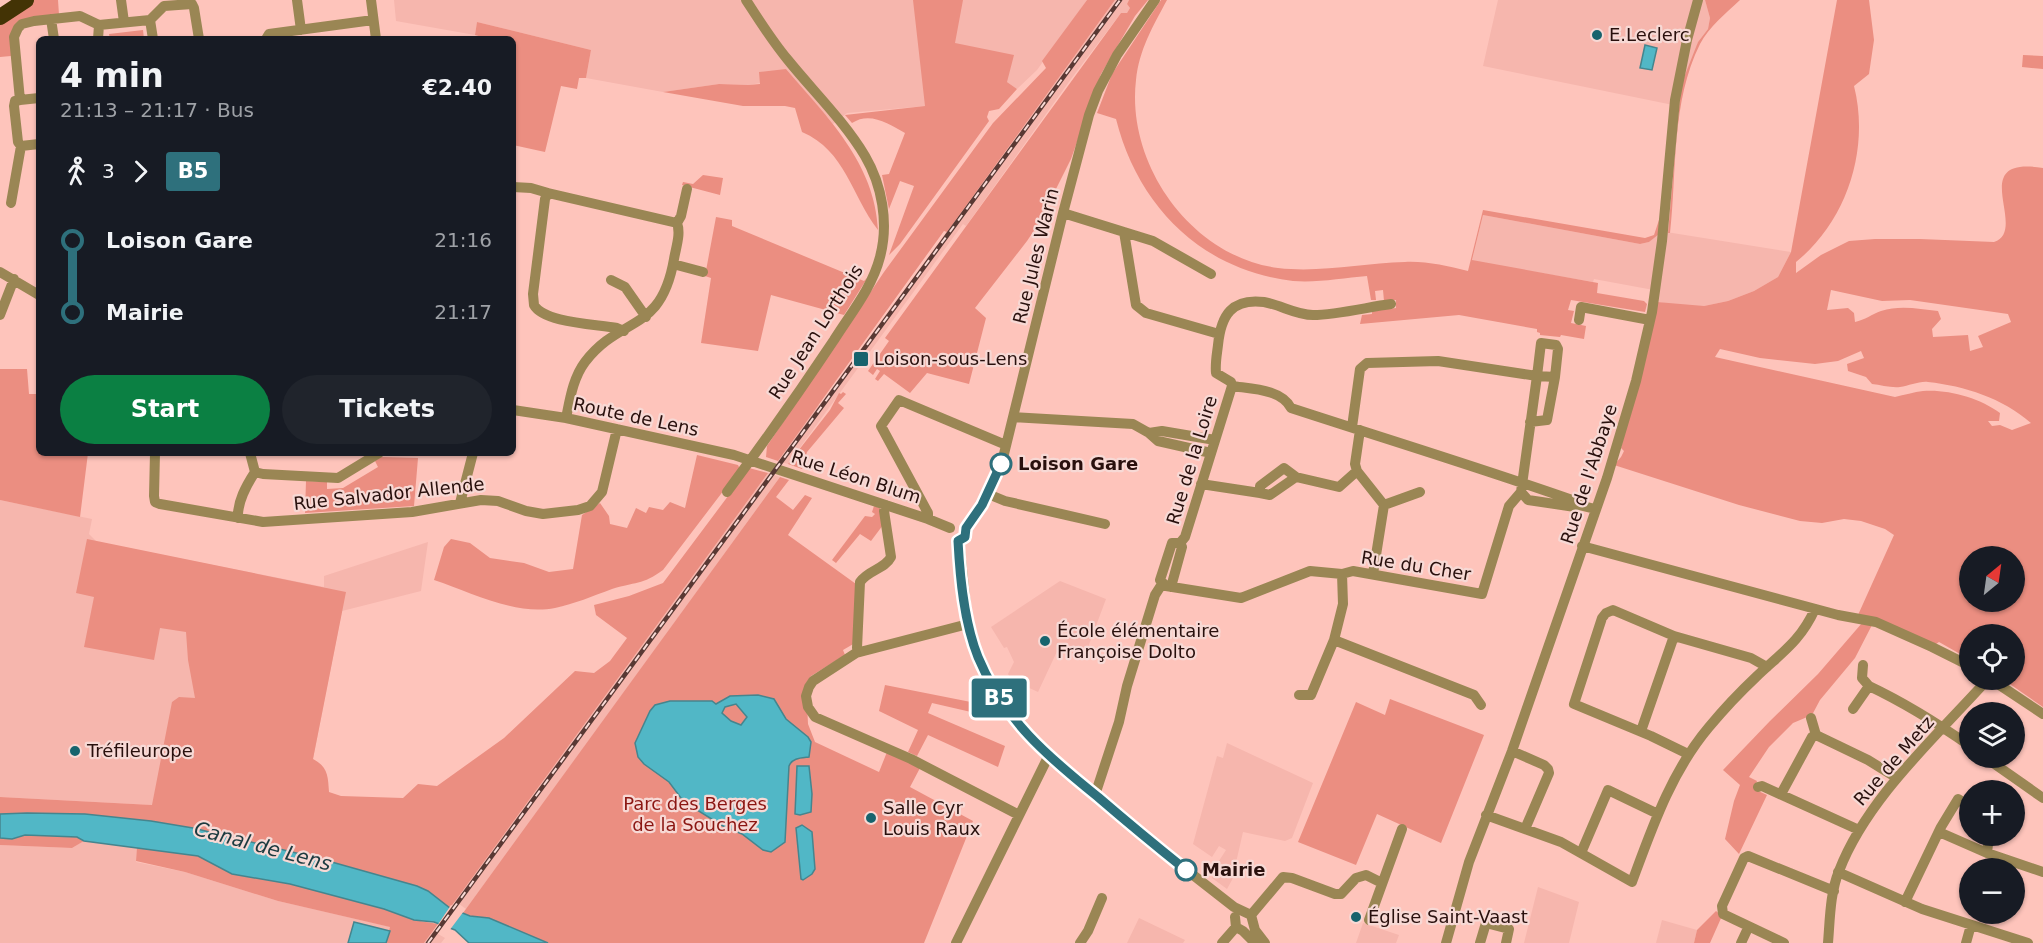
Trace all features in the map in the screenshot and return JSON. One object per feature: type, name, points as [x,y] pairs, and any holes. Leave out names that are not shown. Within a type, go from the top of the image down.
[{"type":"highway","points":[[0,7],[2,0]]},
{"type":"highway","points":[[0,17],[26,0]]},
{"type":"street","points":[[121,0],[124,22]]},
{"type":"street","points":[[297,0],[301,30]]},
{"type":"street","points":[[371,0],[376,36]]},
{"type":"street","name":"Rue Jean Lorthois","points":[[727,492],[816,366],[872,281],[884,240],[884,216],[875,180],[865,156],[786,57],[746,0]]},
{"type":"street","name":"Rue Jules Warin","points":[[966,528],[977,514],[1000,468],[1089,115],[1098,90],[1117,55],[1155,0]]},
{"type":"street","name":"Rue de l'Abbaye","points":[[1446,943],[1469,862],[1512,751],[1614,457],[1636,381],[1650,320],[1664,232],[1675,99],[1687,39],[1698,0]]},
{"type":"street","points":[[20,100],[14,37],[22,24],[80,16],[99,25],[150,20],[164,6],[192,4],[199,36]]},
{"type":"street","points":[[51,20],[54,36]]},
{"type":"street","points":[[150,20],[153,36]]},
{"type":"street","points":[[268,36],[373,20]]},
{"type":"street","points":[[98,36],[99,25]]},
{"type":"street","points":[[11,203],[21,146],[18,142],[14,104],[16,100],[36,98]]},
{"type":"street","points":[[21,146],[36,144]]},
{"type":"street","points":[[516,187],[531,188],[677,223]]},
{"type":"street","points":[[677,223],[681,216],[687,189]]},
{"type":"street","points":[[548,193],[545,199],[534,282],[534,305],[544,315],[624,331]]},
{"type":"street","points":[[1063,213],[1153,241],[1211,274]]},
{"type":"street","points":[[566,418],[577,376],[584,364],[600,346],[646,317],[663,297],[674,264],[680,229],[677,223]]},
{"type":"street","points":[[1124,232],[1136,305],[1146,313],[1219,334]]},
{"type":"street","points":[[674,264],[703,272]]},
{"type":"street","points":[[0,272],[36,293]]},
{"type":"street","points":[[0,315],[14,279]]},
{"type":"street","points":[[611,280],[625,288],[646,317]]},
{"type":"street","points":[[1391,304],[1314,315],[1297,313],[1266,303],[1246,302],[1230,310],[1223,319],[1219,334],[1216,373],[1231,382],[1232,386],[1280,395],[1287,400],[1291,408],[1522,487],[1575,501],[1579,505],[1595,509]]},
{"type":"street","points":[[1579,320],[1581,307],[1650,320]]},
{"type":"street","points":[[596,324],[602,335],[600,346]]},
{"type":"street","points":[[1522,487],[1530,422],[1541,343],[1556,345],[1558,349],[1555,377],[1547,420],[1530,422]]},
{"type":"street","points":[[1373,574],[1384,505],[1357,471],[1355,464],[1360,369],[1367,363],[1438,361],[1555,377]]},
{"type":"street","name":"Rue de la Loire","points":[[1095,795],[1119,722],[1127,686],[1155,595],[1166,585],[1182,547],[1180,543],[1185,537],[1232,386]]},
{"type":"street","points":[[928,519],[928,513],[881,426],[899,400],[1006,445]]},
{"type":"street","name":"Route de Lens","points":[[516,410],[566,418],[751,460]]},
{"type":"street","points":[[1013,417],[1133,424],[1158,441],[1211,453]]},
{"type":"street","name":"Rue Salvador Allende","points":[[155,456],[155,502],[238,518],[274,522],[412,512],[491,500],[543,514],[585,509],[598,498],[605,485],[617,429]]},
{"type":"street","points":[[1149,433],[1162,431],[1215,440]]},
{"type":"street","points":[[238,518],[239,505],[255,472],[250,456]]},
{"type":"street","points":[[255,472],[338,478],[374,456]]},
{"type":"street","points":[[460,503],[472,456]]},
{"type":"street","name":"Rue Léon Blum","points":[[751,460],[950,528]]},
{"type":"street","points":[[1201,484],[1270,495],[1296,477],[1339,487],[1357,471]]},
{"type":"street","name":"Rue du Cher","points":[[1166,585],[1241,598],[1310,571],[1342,574],[1353,571],[1482,594],[1509,506],[1522,487]]},
{"type":"street","points":[[1384,505],[1420,492]]},
{"type":"street","points":[[988,494],[1005,501],[1105,524]]},
{"type":"street","points":[[860,652],[857,648],[860,582],[864,576],[889,561],[891,556],[884,511],[886,505]]},
{"type":"street","points":[[960,523],[966,528],[965,537],[958,541],[950,537],[950,528],[960,523]]},
{"type":"street","points":[[958,541],[968,624],[978,658],[997,694],[1024,732],[1048,757],[1201,882],[1204,888],[1265,943]]},
{"type":"street","points":[[1582,546],[1815,609],[1870,620],[1932,646],[1959,660]]},
{"type":"street","points":[[1299,695],[1311,695],[1334,640],[1343,604],[1342,574]]},
{"type":"street","points":[[1486,815],[1561,842],[1632,882],[1658,814],[1688,754],[1724,710],[1793,644],[1815,609]]},
{"type":"street","points":[[1688,754],[1641,731],[1574,704],[1602,618],[1606,613],[1613,610],[1674,636],[1751,658],[1767,667]]},
{"type":"street","points":[[968,624],[860,652],[813,681],[806,696],[808,707],[815,717],[911,759],[1019,815]]},
{"type":"street","points":[[1641,731],[1674,636]]},
{"type":"street","points":[[1334,640],[1474,695],[1481,705]]},
{"type":"street","points":[[1863,665],[1862,678],[1869,686],[1899,700],[1959,739]]},
{"type":"street","points":[[1853,709],[1869,686]]},
{"type":"street","name":"Rue de Metz","points":[[1828,943],[1838,872],[1864,820],[1897,778],[1978,690]]},
{"type":"street","points":[[2007,690],[2043,714]]},
{"type":"street","points":[[1811,718],[1816,735],[1868,760],[1897,778]]},
{"type":"street","points":[[1781,795],[1812,737],[1816,735]]},
{"type":"street","points":[[1512,751],[1544,765],[1549,773],[1525,829]]},
{"type":"street","points":[[956,943],[1048,757]]},
{"type":"street","points":[[2000,768],[2043,798]]},
{"type":"street","points":[[1758,787],[1762,786],[1859,830]]},
{"type":"street","points":[[1581,853],[1608,790],[1658,814]]},
{"type":"street","points":[[1905,902],[1939,832],[1959,801]]},
{"type":"street","points":[[1369,920],[1402,829]]},
{"type":"street","points":[[1939,832],[1987,853],[2043,872]]},
{"type":"street","points":[[1987,853],[1988,846]]},
{"type":"street","points":[[1784,943],[1748,928],[1723,914],[1722,908],[1744,858],[1748,856],[1834,891]]},
{"type":"street","points":[[1838,872],[1905,902],[2028,943]]},
{"type":"street","points":[[1222,943],[1283,877],[1292,878],[1335,894],[1341,894],[1356,878],[1365,875],[1382,883]]},
{"type":"street","points":[[1080,943],[1088,931],[1102,898]]},
{"type":"street","points":[[1243,921],[1255,943]]},
{"type":"street","points":[[1480,943],[1486,923],[1509,929],[1506,943]]},
{"type":"street","points":[[1966,943],[1971,925]]},
{"type":"street","points":[[1740,943],[1748,928]]},
{"type":"shaded area","points":[[394,0],[1087,0],[1037,70],[1017,89],[1007,82],[926,106],[847,113],[833,124],[786,69],[761,83],[719,84],[663,92],[586,78],[591,50],[477,22],[475,35],[396,21]]},
{"type":"shaded area","points":[[1115,0],[1129,0],[1127,4],[1130,8],[1127,13],[1121,13],[1071,79],[966,226],[963,224],[788,464],[778,461],[817,404],[820,406]]},
{"type":"shaded area","points":[[1498,0],[1705,0],[1710,18],[1708,29],[1698,42],[1678,106],[1483,66]]},
{"type":"shaded area","points":[[1483,215],[1640,244],[1649,242],[1660,231],[1791,252],[1778,277],[1754,291],[1728,301],[1704,306],[1687,306],[1657,302],[1659,291],[1472,261]]},
{"type":"shaded area","points":[[768,473],[780,477],[466,909],[455,901]]},
{"type":"shaded area","points":[[0,500],[92,519],[89,534],[97,542],[324,587],[324,576],[428,542],[421,591],[342,611],[313,759],[152,805],[0,797]]},
{"type":"shaded area","name":"École élémentaire Françoise Dolto","points":[[1060,581],[1106,599],[1084,658],[1059,647],[1038,692],[1012,680],[1008,674],[1014,662],[1007,647],[1004,648],[991,627]]},
{"type":"shaded area","points":[[1227,743],[1313,783],[1292,838],[1285,841],[1243,832],[1232,880],[1227,889],[1212,878],[1218,870],[1215,867],[1226,850],[1219,846],[1212,857],[1193,844],[1217,756],[1223,758]]},
{"type":"shaded area","points":[[84,841],[137,847],[136,862],[185,872],[278,901],[391,927],[386,943],[0,943],[0,845],[72,848]]},
{"type":"shaded area","points":[[1538,887],[1579,902],[1569,943],[1524,943]]},
{"type":"shaded area","points":[[1139,918],[1185,940],[1183,943],[1127,943]]},
{"type":"shaded area","points":[[1662,920],[1697,930],[1694,943],[1656,943]]},
{"type":"shaded area","points":[[1363,923],[1399,935],[1396,943],[1356,943]]},
{"type":"shaded area","points":[[433,931],[445,938],[441,943],[424,943]]},
{"type":"green space","points":[[30,0],[58,0],[59,15],[23,20],[11,56],[0,57],[0,20]]},
{"type":"green space","points":[[913,0],[963,0],[955,43],[1014,55],[1007,82],[1017,89],[999,109],[989,111],[987,117],[989,121],[900,244],[889,255],[914,186],[900,181],[889,209],[882,175],[889,174],[905,133],[879,120],[866,118],[852,123],[845,115],[925,106]]},
{"type":"green space","points":[[1087,0],[1115,0],[778,461],[766,457],[767,446],[884,272],[993,123],[1046,68],[1042,61]]},
{"type":"green space","points":[[1129,0],[1148,0],[1135,16],[1101,74],[1071,159],[1039,223],[975,308],[986,318],[969,384],[927,373],[910,393],[884,374],[878,381],[875,379],[880,371],[877,369],[873,375],[868,371],[889,341],[885,338],[1121,13],[1127,13],[1130,8],[1127,4]]},
{"type":"green space","points":[[1161,0],[1167,0],[1143,48],[1136,80],[1136,112],[1142,144],[1154,174],[1171,202],[1193,226],[1218,246],[1247,260],[1278,268],[1310,269],[1413,262],[1468,271],[1483,210],[1645,238],[1654,235],[1659,220],[1659,234],[1649,242],[1640,244],[1483,215],[1472,260],[1598,283],[1597,293],[1644,301],[1647,304],[1645,312],[1571,300],[1568,310],[1574,311],[1571,323],[1586,326],[1584,339],[1561,335],[1560,337],[1540,335],[1537,329],[1459,315],[1360,324],[1362,315],[1372,314],[1372,311],[1396,308],[1396,300],[1384,301],[1383,290],[1375,291],[1376,300],[1371,300],[1367,276],[1321,281],[1293,281],[1260,274],[1230,263],[1202,248],[1157,206],[1126,150],[1116,119],[1097,113],[1112,74]]},
{"type":"green space","points":[[1705,0],[1740,0],[1708,32],[1691,66],[1680,113],[1670,233],[1668,233],[1681,85],[1698,42],[1708,29],[1710,18]]},
{"type":"green space","points":[[1837,0],[1869,0],[1874,40],[1869,74],[1854,86],[1859,134],[1850,182],[1829,226],[1796,262],[1796,273],[1821,255],[1849,241],[1920,239],[1994,242],[2003,235],[2006,224],[2002,183],[2007,172],[2020,167],[2043,168],[2043,707],[2018,690],[2025,690],[2025,624],[1959,624],[1959,653],[1939,642],[1936,644],[1858,615],[1894,535],[1885,529],[1861,521],[1844,519],[1822,523],[1800,521],[1739,505],[1614,465],[1624,451],[1621,448],[1657,302],[1704,306],[1728,301],[1754,291],[1778,277],[1791,252]],"holes":[[[1831,290],[1882,301],[1910,300],[2008,314],[2011,322],[1978,336],[1983,347],[1970,351],[1968,335],[1933,337],[1932,329],[1941,319],[1938,311],[1895,308],[1855,322],[1854,313],[1848,308],[1827,310]],[[1720,349],[1760,358],[1815,364],[1838,361],[1861,351],[1864,358],[1847,364],[1848,371],[1866,377],[1872,384],[1897,387],[1925,382],[1969,390],[1995,400],[2031,423],[2012,430],[2000,425],[1992,426],[1988,421],[1999,421],[2000,413],[1983,403],[1953,393],[1923,391],[1895,397],[1715,357]]]},
{"type":"green space","points":[[477,22],[591,50],[586,78],[579,78],[577,89],[561,86],[545,152],[516,146],[516,36],[475,35]]},
{"type":"green space","points":[[143,30],[144,36],[109,36],[109,34]]},
{"type":"green space","points":[[2023,55],[2043,56],[2043,69],[2022,67]]},
{"type":"green space","points":[[786,69],[832,123],[858,162],[875,206],[878,230],[829,150],[802,132],[795,108],[743,106],[663,92],[719,84],[760,84],[759,72]]},
{"type":"green space","points":[[703,175],[723,178],[720,195],[682,185],[683,182],[693,184]]},
{"type":"green space","points":[[716,217],[732,220],[732,226],[864,281],[868,277],[844,315],[771,295],[758,351],[701,343],[711,278],[705,276]]},
{"type":"green space","points":[[0,369],[27,369],[29,394],[36,394],[36,456],[88,456],[80,517],[0,500]]},
{"type":"green space","points":[[839,393],[846,394],[838,403],[844,408],[807,452],[802,469],[788,464],[830,410]]},
{"type":"green space","points":[[697,455],[738,465],[740,469],[663,570],[650,578],[569,604],[540,610],[509,606],[434,580],[444,547],[451,539],[470,543],[490,558],[524,563],[549,572],[573,569],[582,515],[600,503],[609,516],[610,524],[627,528],[636,508],[646,513],[649,507],[663,510],[670,502],[685,508]]},
{"type":"green space","points":[[381,457],[418,458],[414,506],[305,513],[306,481],[327,482],[327,489],[343,488],[378,467],[375,461]]},
{"type":"green space","points":[[749,468],[768,473],[450,908],[417,886],[321,859],[193,828],[27,813],[0,814],[0,797],[152,805],[172,702],[179,697],[195,698],[188,660],[186,632],[160,628],[154,660],[84,647],[94,597],[76,593],[87,539],[346,592],[313,759],[322,765],[326,772],[329,792],[341,796],[403,798],[418,784],[437,786],[504,738],[575,671],[594,673],[610,661],[627,638],[596,615],[594,605],[629,596],[663,583]]},
{"type":"green space","name":"Parc des Berges de la Souchez","points":[[780,477],[789,480],[776,497],[793,510],[805,495],[812,498],[788,535],[856,584],[855,643],[843,650],[845,655],[811,676],[806,683],[808,724],[815,742],[879,772],[887,752],[920,768],[910,787],[973,821],[924,943],[548,943],[489,918],[463,913]]},
{"type":"green space","points":[[874,506],[880,508],[883,525],[871,541],[860,534],[836,563],[832,560],[865,516],[872,517],[875,514],[872,512]]},
{"type":"green space","points":[[1862,623],[1872,625],[1855,658],[1820,700],[1812,715],[1793,723],[1769,747],[1749,777],[1757,781],[1754,789],[1767,795],[1739,854],[1725,839],[1740,785],[1723,770],[1818,674]]},
{"type":"green space","points":[[885,685],[986,705],[984,715],[932,703],[928,713],[1005,746],[998,767],[928,735],[917,756],[908,752],[918,730],[879,711]]},
{"type":"green space","points":[[1390,699],[1484,735],[1441,843],[1377,814],[1356,865],[1298,842],[1356,702],[1385,715]]},
{"type":"green space","points":[[25,835],[77,837],[84,841],[72,848],[0,845],[0,838],[12,839]]},
{"type":"green space","points":[[137,847],[198,856],[232,874],[290,884],[384,909],[414,920],[438,924],[424,943],[386,943],[390,927],[278,901],[185,872],[136,861]]},
{"type":"green space","points":[[1716,911],[1722,916],[1710,943],[1694,943],[1697,930]]},
{"type":"water","points":[[1645,45],[1657,48],[1652,70],[1640,68]]},
{"type":"water","points":[[758,695],[774,699],[786,719],[811,742],[809,757],[790,763],[785,842],[771,852],[763,850],[742,834],[723,826],[684,802],[669,782],[638,757],[635,743],[655,705],[670,701],[712,701],[716,704],[730,696]],"holes":[[[736,704],[747,717],[741,725],[731,721],[722,713],[725,707]]]},
{"type":"water","points":[[797,766],[809,766],[812,794],[811,812],[800,815],[795,814]]},
{"type":"water","name":"Canal de Lens","points":[[0,814],[85,814],[151,821],[193,828],[321,859],[417,886],[428,891],[450,908],[470,916],[489,918],[548,943],[469,943],[455,930],[434,922],[414,920],[384,909],[290,884],[232,874],[198,856],[84,841],[77,837],[25,835],[12,839],[0,838]]},
{"type":"water","points":[[802,825],[812,832],[815,869],[803,880],[801,879],[796,828]]},
{"type":"water","points":[[354,922],[390,931],[386,943],[348,943]]},
{"type":"pier","points":[[451,905],[464,911],[449,931],[437,926]]},
{"type":"railway","points":[[428,943],[1120,0]]},
{"type":"bus line","name":"B5","points":[[1001,464],[982,505],[966,528],[965,537],[958,541],[968,624],[977,655],[1013,719],[1039,748],[1186,870]]},
{"type":"place","name":"E.Leclerc","points":[[1597,35]]},
{"type":"place","name":"Loison-sous-Lens","points":[[861,359]]},
{"type":"place","name":"Loison Gare","points":[[1001,464]]},
{"type":"place","name":"École élémentaire Françoise Dolto","points":[[1045,641]]},
{"type":"place","name":"Tréfileurope","points":[[75,751]]},
{"type":"place","name":"Salle Cyr Louis Raux","points":[[871,818]]},
{"type":"place","name":"Mairie","points":[[1186,870]]},
{"type":"place","name":"Église Saint-Vaast","points":[[1356,917]]}]
